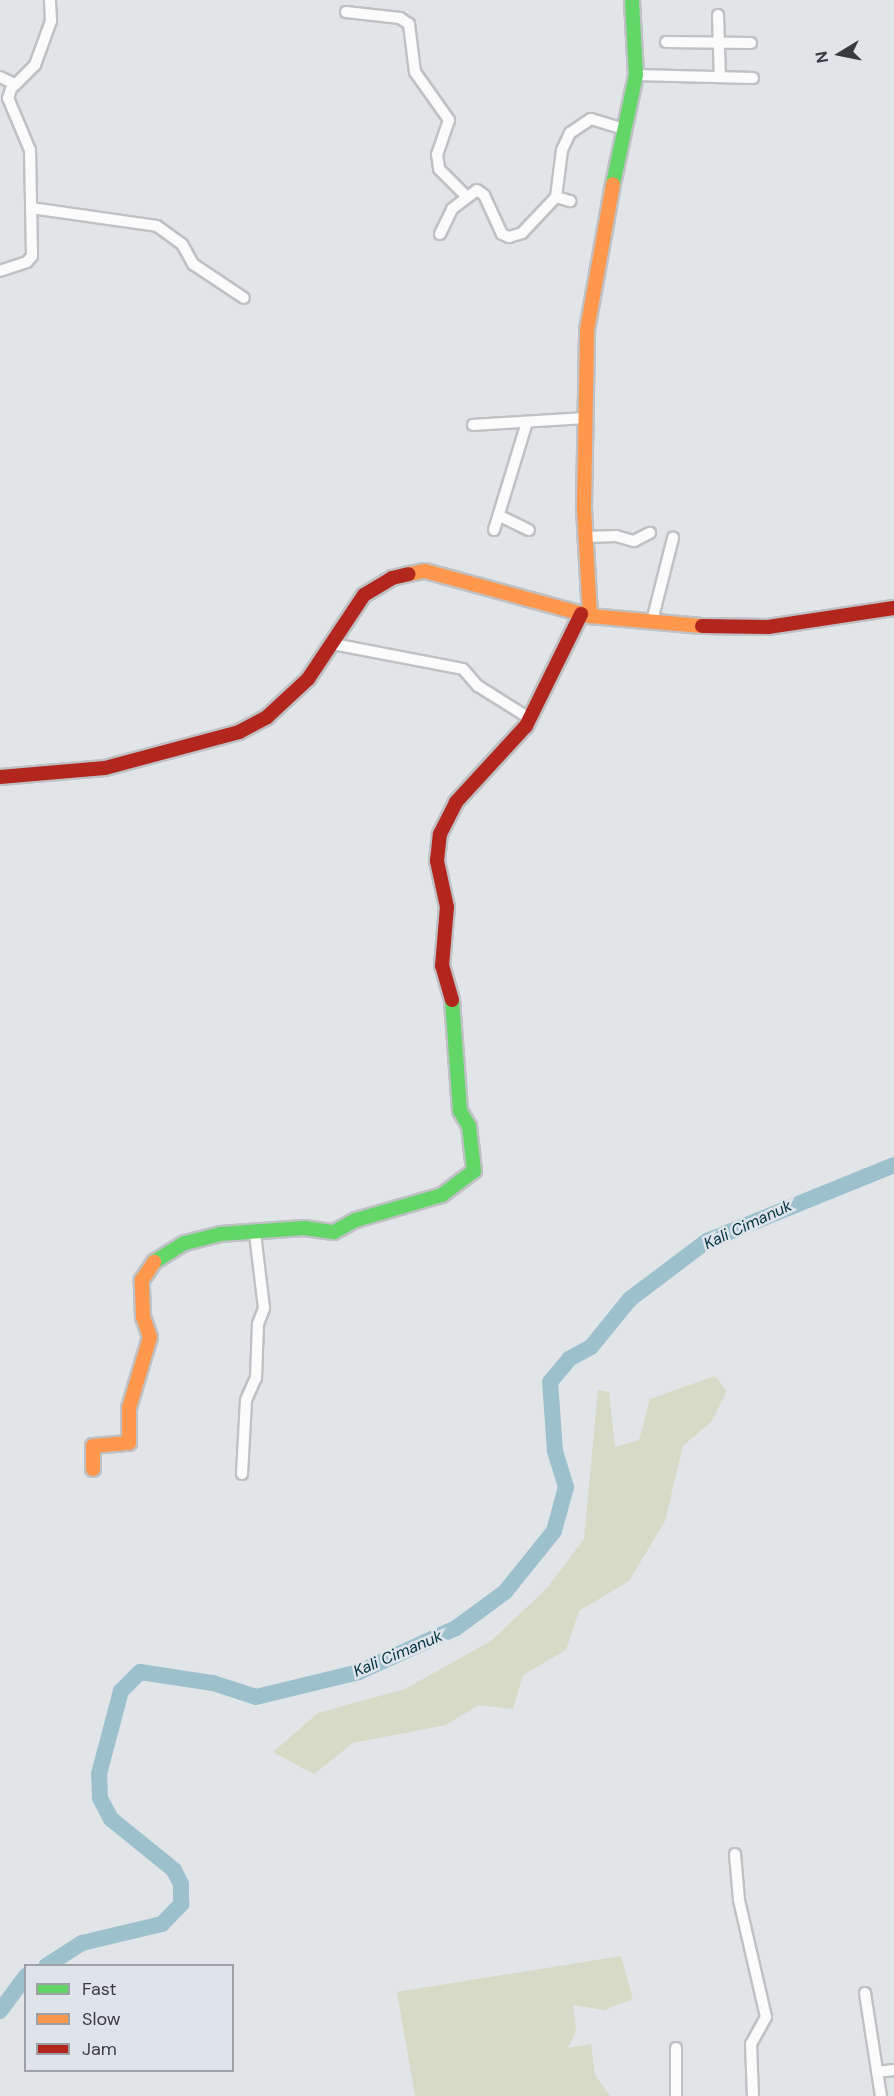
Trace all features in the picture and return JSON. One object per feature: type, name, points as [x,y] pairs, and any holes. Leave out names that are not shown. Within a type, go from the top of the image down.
[{"type":"street","points":[[7,91],[35,65],[51,21],[50,0]]},
{"type":"street","points":[[93,1469],[93,1446],[129,1443],[129,1408],[150,1337],[141,1299],[145,1272],[185,1243],[220,1234],[255,1234],[304,1228],[330,1233],[356,1220],[442,1196],[469,1177],[475,1168],[469,1126],[460,1111],[452,1009],[441,957],[447,907],[437,861],[442,825],[456,802],[530,718],[586,615],[585,418],[590,296],[636,75],[632,0]]},
{"type":"street","points":[[346,12],[400,18],[409,24],[415,72],[449,120],[437,153],[439,169],[467,197]]},
{"type":"street","points":[[718,15],[721,42],[720,77]]},
{"type":"street","points":[[666,42],[751,43]]},
{"type":"street","points":[[636,75],[753,78]]},
{"type":"street","points":[[0,78],[30,150],[31,208],[30,258],[0,271]]},
{"type":"street","points":[[440,234],[447,215],[467,197],[482,192],[497,227],[509,237],[528,228],[556,197],[562,150],[570,133],[591,119],[626,130]]},
{"type":"street","points":[[556,197],[570,201]]},
{"type":"street","points":[[31,208],[157,226],[182,244],[193,264],[244,298]]},
{"type":"street","points":[[473,424],[585,418]]},
{"type":"street","points":[[494,530],[501,516],[527,422]]},
{"type":"street","points":[[501,516],[529,530]]},
{"type":"street","points":[[585,537],[616,536],[634,541],[650,533]]},
{"type":"street","points":[[652,621],[672,538]]},
{"type":"street","points":[[12,775],[105,768],[239,732],[278,708],[308,679],[333,644],[355,605],[375,587],[425,571],[439,571],[586,615],[652,621],[768,627],[894,608]]},
{"type":"street","points":[[333,644],[463,669],[478,686],[530,718]]},
{"type":"street","points":[[242,1474],[246,1400],[256,1378],[258,1324],[264,1308],[255,1234]]},
{"type":"street","points":[[735,1854],[738,1900],[766,2017],[751,2044],[753,2096]]},
{"type":"street","points":[[866,1993],[881,2096]]},
{"type":"street","points":[[676,2048],[676,2096]]},
{"type":"street","points":[[877,2072],[894,2070]]},
{"type":"green space","points":[[715,1376],[727,1391],[712,1421],[683,1446],[665,1521],[629,1581],[579,1611],[566,1650],[523,1675],[513,1709],[479,1705],[446,1725],[353,1743],[314,1774],[273,1752],[318,1713],[405,1689],[491,1641],[547,1588],[584,1539],[598,1390],[609,1392],[615,1447],[639,1440],[650,1399]]},
{"type":"green space","points":[[621,1956],[633,1999],[604,2010],[573,2005],[576,2031],[568,2048],[591,2044],[595,2075],[610,2096],[415,2096],[397,1992]]},
{"type":"waterway","name":"Kali Cimanuk","points":[[49,1964],[82,1943],[162,1924],[181,1904],[181,1884],[174,1870],[111,1819],[100,1798],[99,1774],[121,1691],[140,1672],[213,1683],[256,1697],[359,1672],[456,1628],[505,1592],[554,1531],[566,1487],[555,1451],[550,1382],[569,1359],[591,1347],[630,1299],[707,1241],[894,1165]]},
{"type":"waterway","name":"Kali Cimanuk","points":[[0,2011],[24,1979]]},
{"type":"traffic: fast","points":[[613,184],[636,75],[632,0]]},
{"type":"traffic: fast","points":[[154,1262],[185,1243],[220,1234],[304,1228],[334,1232],[356,1220],[442,1195],[474,1171],[469,1126],[460,1111],[452,1000]]},
{"type":"traffic: slow","points":[[590,616],[584,507],[587,330],[613,184]]},
{"type":"traffic: slow","points":[[409,574],[425,571],[590,616],[702,626]]},
{"type":"traffic: slow","points":[[93,1469],[93,1446],[129,1443],[129,1408],[150,1337],[143,1317],[142,1280],[154,1262]]},
{"type":"traffic: jam","points":[[0,777],[105,768],[239,732],[267,717],[308,679],[364,595],[392,578],[409,574]]},
{"type":"traffic: jam","points":[[702,626],[768,627],[894,608]]},
{"type":"traffic: jam","points":[[452,1000],[442,966],[447,907],[437,861],[440,834],[456,802],[526,726],[581,614]]}]
